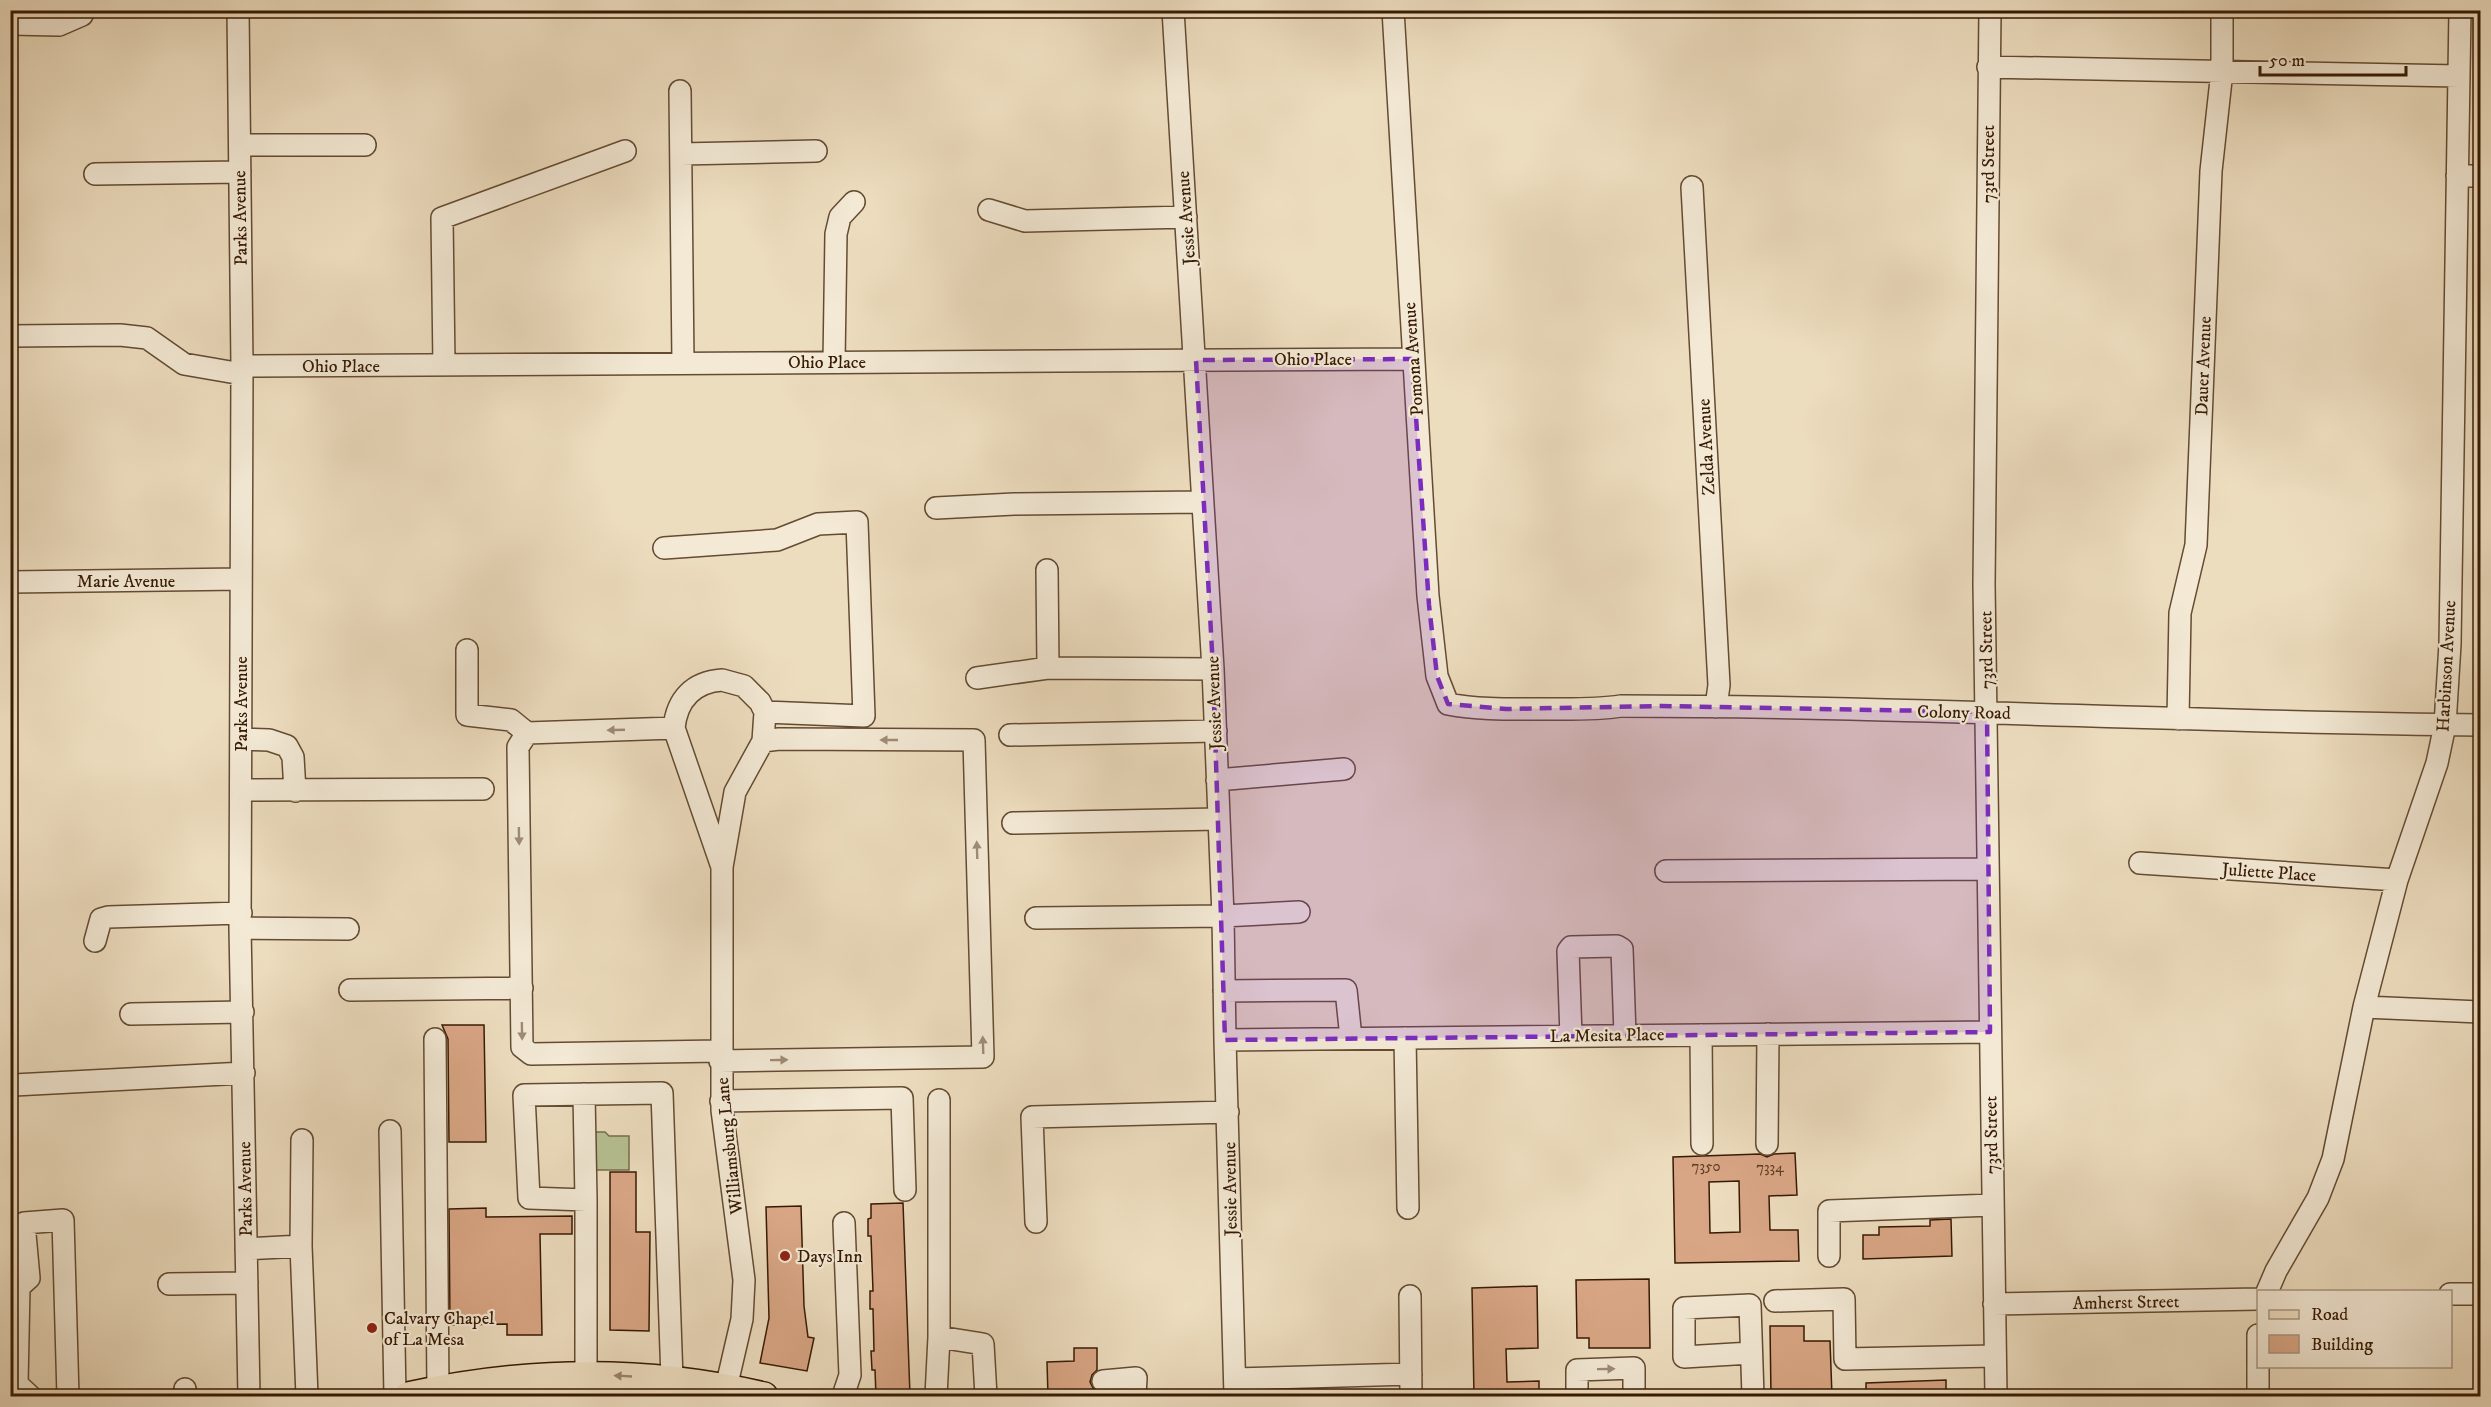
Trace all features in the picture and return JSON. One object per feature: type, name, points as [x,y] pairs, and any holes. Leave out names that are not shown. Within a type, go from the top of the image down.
[{"type":"main road","points":[[408,1396],[516,1379],[586,1375],[672,1379],[722,1392],[764,1396]]},
{"type":"street","points":[[10,24],[59,25],[82,15],[84,10]]},
{"type":"street","name":"Parks Avenue","points":[[238,10],[242,370],[241,920],[249,1396]]},
{"type":"street","name":"Jessie Avenue","points":[[1173,10],[1213,669],[1223,916],[1235,1388]]},
{"type":"street","name":"Pomona Avenue","points":[[1393,10],[1412,359],[1429,605],[1437,676],[1448,704]]},
{"type":"street","name":"73rd Street","points":[[1990,10],[1984,506],[1996,1396]]},
{"type":"street","name":"Dauer Avenue","points":[[2178,719],[2180,613],[2196,545],[2211,171],[2222,71],[2222,10]]},
{"type":"street","name":"Harbinson Avenue","points":[[2268,1290],[2276,1271],[2308,1218],[2327,1178],[2338,1139],[2364,1007],[2397,880],[2437,763],[2445,724],[2450,644],[2460,10]]},
{"type":"street","points":[[1988,67],[2459,76]]},
{"type":"street","points":[[680,91],[683,363]]},
{"type":"street","points":[[240,145],[364,145]]},
{"type":"street","points":[[444,365],[442,219],[625,151]]},
{"type":"street","points":[[681,154],[816,151]]},
{"type":"street","points":[[95,174],[240,172]]},
{"type":"street","points":[[2457,176],[2481,176]]},
{"type":"street","name":"Zelda Avenue","points":[[1692,187],[1719,677],[1716,707]]},
{"type":"street","points":[[834,362],[836,234],[840,217],[854,202]]},
{"type":"street","points":[[989,210],[1025,221],[1186,217]]},
{"type":"street","name":"Ohio Place","points":[[10,336],[120,335],[147,338],[184,364],[242,370],[444,365],[1412,359]]},
{"type":"street","points":[[936,508],[1014,504],[1202,502]]},
{"type":"street","points":[[467,650],[467,715],[511,720],[527,733],[674,728],[675,717],[684,698],[701,684],[711,681],[733,681],[744,686],[760,702],[765,712],[864,716],[857,522],[818,524],[777,540],[664,548]]},
{"type":"street","points":[[1047,570],[1048,668]]},
{"type":"street","name":"Marie Avenue","points":[[10,582],[242,579]]},
{"type":"street","points":[[977,678],[1048,668],[1213,669]]},
{"type":"street","name":"Colony Road","points":[[1448,704],[1468,708],[1506,709],[1603,709],[1622,706],[1716,707],[2481,725]]},
{"type":"street","name":"Williamsburg Lane","points":[[722,1392],[742,1319],[744,1280],[721,1101],[722,867],[735,792],[763,741],[765,712]]},
{"type":"street","name":"Williamsburg Lane","points":[[674,728],[722,867]]},
{"type":"street","points":[[1010,735],[1215,731]]},
{"type":"street","points":[[527,733],[518,747],[522,1047],[531,1054],[983,1057],[974,740],[779,739],[763,741]]},
{"type":"street","points":[[241,739],[278,742],[287,746],[293,757],[295,790]]},
{"type":"street","points":[[1217,780],[1344,769]]},
{"type":"street","points":[[241,790],[483,789]]},
{"type":"street","points":[[1013,823],[1218,819]]},
{"type":"street","name":"Juliette Place","points":[[2140,863],[2397,880]]},
{"type":"street","points":[[1666,871],[1988,869]]},
{"type":"street","points":[[1036,918],[1223,916],[1299,912]]},
{"type":"street","points":[[95,941],[101,919],[108,917],[241,920],[348,929]]},
{"type":"street","points":[[1570,1036],[1568,951],[1571,947],[1617,946],[1622,949],[1625,1035]]},
{"type":"street","points":[[350,990],[522,988]]},
{"type":"street","points":[[1224,991],[1346,990],[1351,1038]]},
{"type":"street","points":[[2364,1007],[2481,1012]]},
{"type":"street","points":[[131,1014],[243,1012]]},
{"type":"street","name":"La Mesita Place","points":[[1225,1040],[1990,1032]]},
{"type":"street","points":[[1767,1144],[1768,1034]]},
{"type":"street","points":[[1701,1035],[1702,1144]]},
{"type":"street","points":[[1405,1038],[1408,1208]]},
{"type":"street","points":[[435,1039],[438,1390]]},
{"type":"street","points":[[14,1086],[244,1073]]},
{"type":"street","points":[[586,1200],[529,1198],[524,1095],[662,1093],[672,1379]]},
{"type":"street","points":[[585,1094],[586,1375]]},
{"type":"street","points":[[721,1101],[902,1098],[904,1190]]},
{"type":"street","points":[[936,1396],[939,1337],[939,1100]]},
{"type":"street","points":[[1036,1222],[1032,1117],[1228,1112]]},
{"type":"street","points":[[390,1131],[395,1396]]},
{"type":"street","points":[[302,1140],[301,1246],[307,1396]]},
{"type":"street","points":[[1829,1256],[1828,1211],[1992,1205]]},
{"type":"street","points":[[30,1396],[17,1384],[15,1287],[29,1278],[24,1223],[63,1221],[68,1396]]},
{"type":"street","points":[[843,1396],[850,1375],[844,1223]]},
{"type":"street","points":[[246,1249],[301,1246]]},
{"type":"street","points":[[169,1284],[247,1283]]},
{"type":"street","points":[[2452,1294],[2481,1294]]},
{"type":"street","points":[[1410,1296],[1411,1396]]},
{"type":"street","points":[[1775,1301],[1844,1299],[1845,1359],[1995,1356]]},
{"type":"street","name":"Amherst Street","points":[[1994,1304],[2257,1299]]},
{"type":"street","points":[[939,1337],[983,1344],[987,1396]]},
{"type":"street","points":[[1751,1353],[1753,1396]]},
{"type":"street","points":[[1577,1396],[1577,1370],[1634,1368],[1634,1396]]},
{"type":"street","points":[[2258,1368],[2258,1396]]},
{"type":"street","points":[[1235,1388],[1411,1374]]},
{"type":"street","points":[[1103,1381],[1136,1378],[1135,1396]]},
{"type":"highlighted area","points":[[1412,359],[1429,605],[1437,676],[1448,704],[1506,709],[1661,706],[1987,712],[1990,1032],[1225,1040],[1213,669],[1196,360]]},
{"type":"green space","points":[[595,1132],[605,1132],[609,1136],[629,1136],[629,1170],[592,1170]]},
{"type":"building","points":[[442,1025],[484,1025],[486,1142],[449,1142],[448,1039]]},
{"type":"building","points":[[1795,1153],[1797,1195],[1769,1196],[1770,1230],[1798,1230],[1799,1261],[1675,1263],[1673,1157],[1760,1154],[1767,1157],[1774,1154]],"holes":[[[1739,1181],[1740,1232],[1710,1233],[1709,1182]]]},
{"type":"building","points":[[610,1172],[636,1172],[636,1232],[650,1232],[649,1331],[610,1330]]},
{"type":"building","points":[[903,1203],[910,1395],[876,1396],[875,1370],[872,1370],[871,1351],[874,1351],[870,1291],[873,1291],[871,1236],[868,1236],[868,1219],[871,1218],[871,1204]]},
{"type":"building","name":"Days Inn","points":[[801,1206],[804,1306],[808,1337],[814,1338],[807,1371],[760,1363],[769,1318],[766,1207]]},
{"type":"building","points":[[486,1208],[486,1217],[572,1216],[572,1234],[540,1234],[542,1335],[507,1335],[507,1324],[450,1325],[449,1209]]},
{"type":"building","points":[[1951,1219],[1952,1256],[1863,1259],[1863,1235],[1879,1235],[1879,1227],[1930,1226],[1930,1220]]},
{"type":"building","points":[[1649,1279],[1650,1348],[1589,1348],[1589,1338],[1577,1338],[1576,1280]]},
{"type":"building","points":[[1537,1286],[1538,1348],[1506,1349],[1507,1382],[1539,1381],[1539,1396],[1474,1396],[1472,1288]]},
{"type":"building","points":[[1770,1326],[1804,1326],[1804,1341],[1830,1341],[1832,1396],[1771,1396]]},
{"type":"building","points":[[1074,1348],[1097,1348],[1097,1370],[1090,1382],[1097,1396],[1048,1396],[1047,1362],[1074,1361]]},
{"type":"building","points":[[1946,1380],[1946,1396],[1866,1396],[1866,1383]]},
{"type":"place","name":"Days Inn","points":[[785,1256]]},
{"type":"place","name":"Calvary Chapel of La Mesa","points":[[372,1328]]}]
